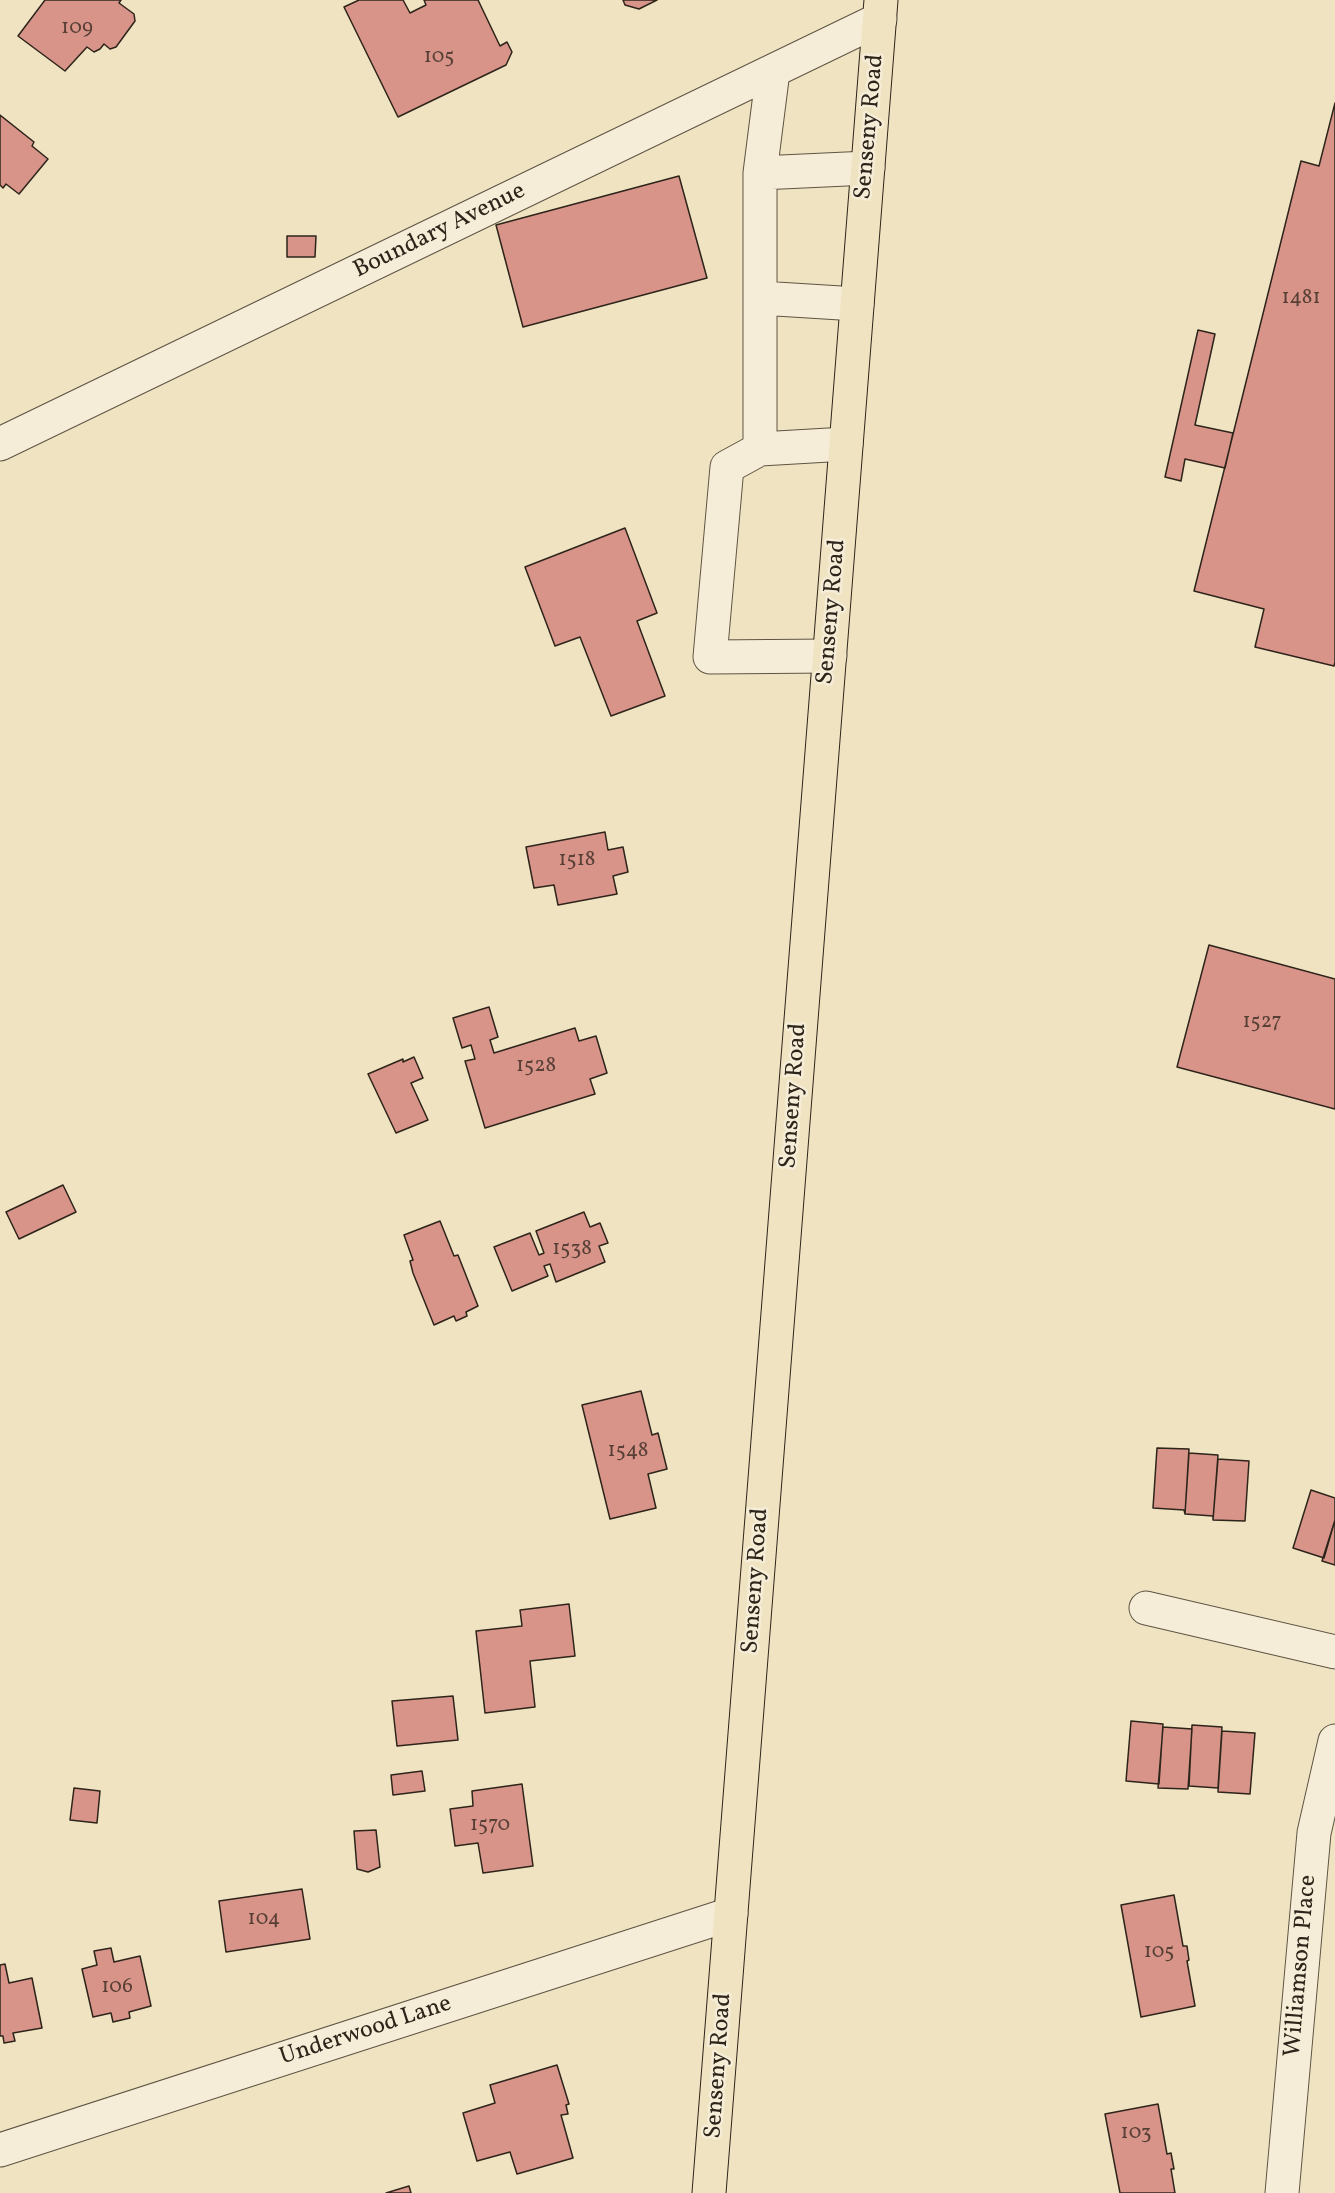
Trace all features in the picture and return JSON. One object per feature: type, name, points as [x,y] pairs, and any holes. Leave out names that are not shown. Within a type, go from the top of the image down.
[{"type":"main road","name":"Senseny Road","points":[[710,2193],[880,10]]},
{"type":"street","name":"Boundary Avenue","points":[[0,444],[773,71],[880,10]]},
{"type":"street","points":[[760,449],[760,172],[773,71]]},
{"type":"street","points":[[760,172],[868,168]]},
{"type":"street","points":[[760,298],[858,304]]},
{"type":"street","points":[[830,656],[710,657],[727,467],[760,449],[846,444]]},
{"type":"street","points":[[1146,1608],[1335,1652]]},
{"type":"street","name":"Williamson Place","points":[[1282,2193],[1314,1833],[1335,1741]]},
{"type":"street","name":"Underwood Lane","points":[[0,2150],[731,1914]]},
{"type":"building","points":[[45,0],[121,0],[119,3],[134,14],[135,21],[116,47],[110,49],[104,44],[94,52],[87,47],[65,71],[18,36]]},
{"type":"building","points":[[359,0],[403,0],[410,13],[426,5],[424,0],[478,0],[500,46],[507,42],[512,52],[506,65],[398,117],[344,7]]},
{"type":"building","points":[[623,0],[657,0],[639,9],[625,5]]},
{"type":"building","points":[[1335,103],[1334,666],[1255,647],[1264,609],[1194,591],[1301,161],[1319,166]]},
{"type":"building","points":[[0,115],[34,142],[32,146],[48,159],[19,194],[6,184],[3,188],[0,185]]},
{"type":"building","points":[[679,176],[707,278],[523,327],[496,225]]},
{"type":"building","points":[[287,236],[316,236],[315,257],[287,257]]},
{"type":"building","points":[[1198,330],[1215,334],[1195,425],[1233,433],[1225,468],[1185,459],[1181,481],[1165,477]]},
{"type":"building","points":[[625,528],[657,613],[637,621],[665,696],[611,716],[580,637],[555,646],[525,567]]},
{"type":"building","points":[[605,832],[608,850],[623,847],[628,872],[613,876],[617,894],[558,905],[554,885],[534,888],[526,847]]},
{"type":"building","points":[[1209,945],[1335,979],[1335,1109],[1177,1067]]},
{"type":"building","points":[[489,1007],[498,1037],[490,1040],[494,1053],[575,1028],[579,1041],[596,1036],[607,1073],[590,1079],[595,1094],[485,1128],[465,1061],[475,1059],[471,1045],[462,1048],[453,1018]]},
{"type":"building","points":[[414,1057],[423,1078],[411,1083],[428,1120],[396,1133],[368,1074],[403,1059],[403,1062]]},
{"type":"building","points":[[63,1185],[76,1212],[19,1239],[6,1212]]},
{"type":"building","points":[[584,1212],[590,1227],[600,1223],[608,1243],[599,1246],[605,1262],[556,1282],[550,1264],[544,1266],[548,1276],[512,1291],[494,1247],[530,1233],[539,1255],[544,1253],[536,1231]]},
{"type":"building","points":[[440,1221],[454,1256],[458,1255],[478,1306],[466,1312],[467,1316],[456,1321],[454,1316],[434,1325],[413,1273],[410,1261],[413,1260],[404,1235]]},
{"type":"building","points":[[641,1391],[652,1435],[658,1433],[667,1469],[648,1474],[656,1508],[610,1519],[582,1405]]},
{"type":"building","points":[[1157,1448],[1189,1449],[1185,1514],[1184,1510],[1153,1508]]},
{"type":"building","points":[[1189,1453],[1218,1455],[1213,1520],[1213,1516],[1185,1514]]},
{"type":"building","points":[[1218,1459],[1249,1461],[1245,1521],[1213,1520]]},
{"type":"building","points":[[1311,1490],[1335,1498],[1335,1520],[1324,1558],[1293,1548]]},
{"type":"building","points":[[1335,1520],[1335,1565],[1322,1561]]},
{"type":"building","points":[[569,1604],[575,1656],[530,1661],[535,1707],[485,1713],[476,1631],[522,1626],[520,1610]]},
{"type":"building","points":[[453,1696],[458,1740],[397,1746],[392,1701]]},
{"type":"building","points":[[1131,1721],[1163,1724],[1159,1784],[1126,1781]]},
{"type":"building","points":[[1192,1725],[1222,1727],[1218,1788],[1189,1786]]},
{"type":"building","points":[[1163,1727],[1192,1729],[1188,1789],[1158,1788]]},
{"type":"building","points":[[1222,1731],[1255,1733],[1250,1794],[1218,1792]]},
{"type":"building","points":[[422,1771],[425,1791],[393,1795],[391,1775]]},
{"type":"building","points":[[522,1784],[533,1866],[483,1873],[478,1843],[455,1846],[450,1809],[473,1806],[472,1791]]},
{"type":"building","points":[[74,1788],[100,1791],[97,1823],[70,1820]]},
{"type":"building","points":[[376,1830],[380,1867],[368,1872],[357,1869],[354,1831]]},
{"type":"building","points":[[302,1889],[310,1939],[226,1952],[219,1901]]},
{"type":"building","points":[[1174,1895],[1183,1946],[1187,1946],[1189,1960],[1187,1961],[1195,2006],[1141,2017],[1121,1905]]},
{"type":"building","points":[[111,1948],[114,1962],[140,1956],[151,2006],[129,2012],[130,2018],[113,2022],[111,2013],[93,2017],[82,1969],[97,1965],[94,1951]]},
{"type":"building","points":[[5,1964],[9,1983],[32,1978],[42,2028],[13,2033],[15,2041],[4,2043],[3,2036],[0,2036],[0,1965]]},
{"type":"building","points":[[557,2065],[569,2104],[566,2105],[568,2114],[561,2115],[573,2158],[517,2174],[510,2152],[477,2161],[463,2113],[495,2103],[490,2085]]},
{"type":"building","points":[[1158,2104],[1167,2154],[1171,2153],[1175,2193],[1120,2193],[1105,2114]]},
{"type":"building","points":[[409,2186],[411,2193],[386,2193]]}]
